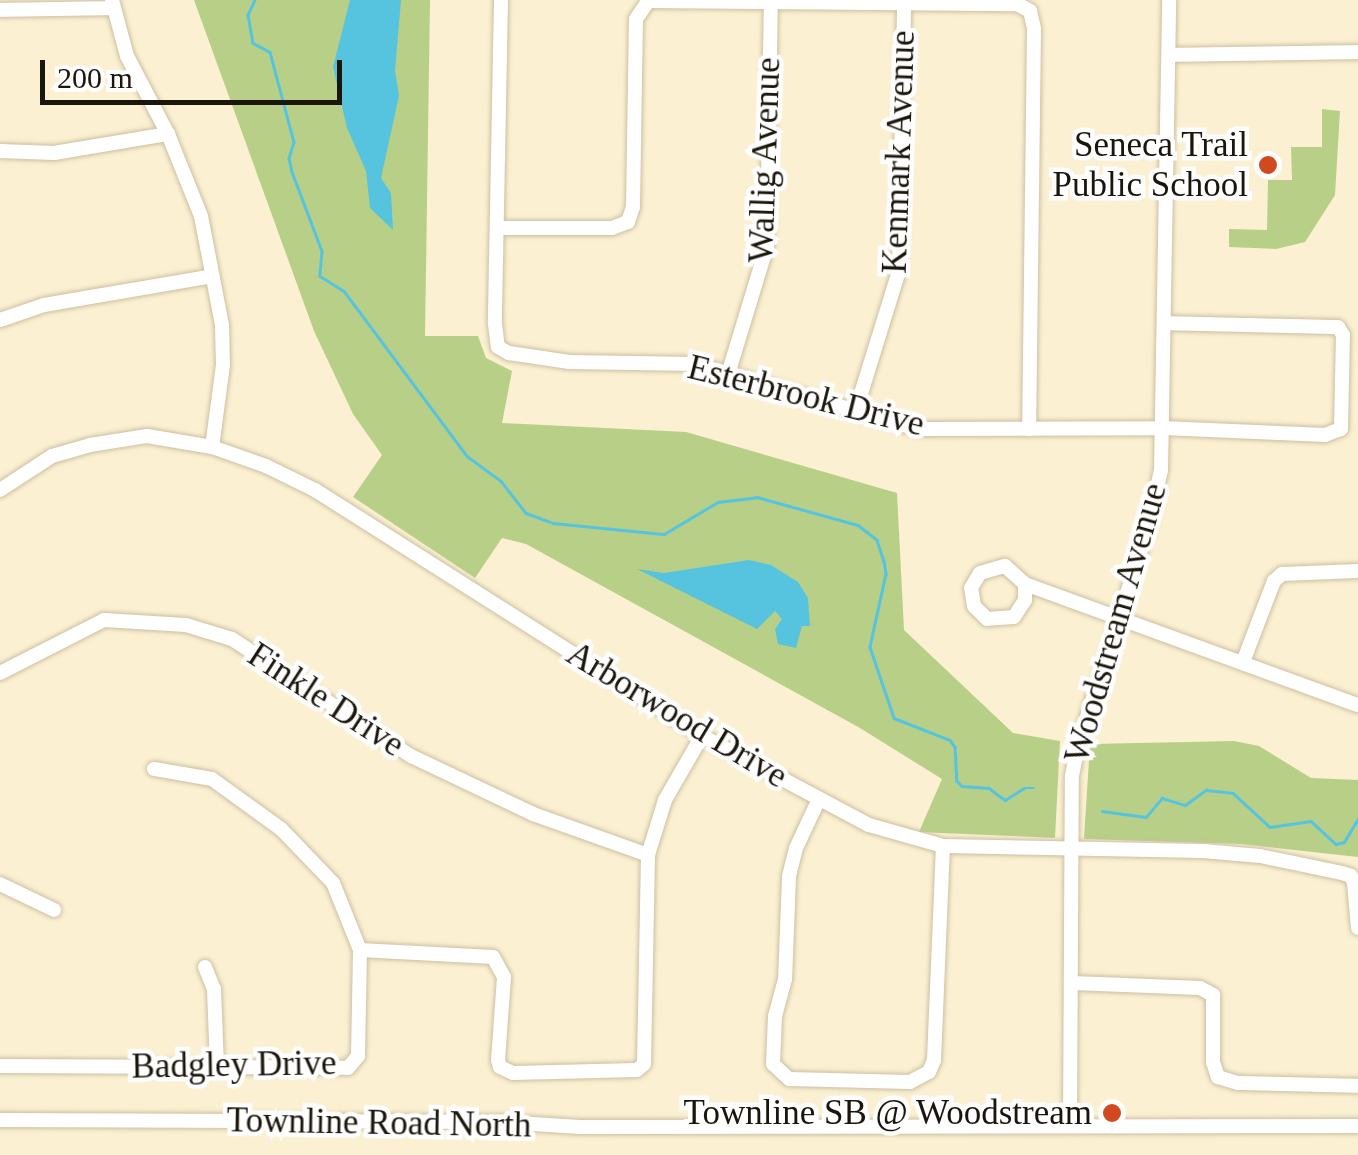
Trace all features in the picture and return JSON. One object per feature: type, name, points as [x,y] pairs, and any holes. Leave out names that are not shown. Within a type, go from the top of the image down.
[{"type":"street","name":"Esterbrook Drive","points":[[501,0],[498,347],[543,360],[658,362],[729,371],[855,413],[918,428],[1163,428],[1334,435],[1341,430],[1344,335],[1338,327],[1165,323]]},
{"type":"street","name":"Woodstream Avenue","points":[[1070,1126],[1072,776],[1078,745],[1149,525],[1161,470],[1169,0]]},
{"type":"street","points":[[0,10],[113,4],[127,56],[168,134],[202,216],[222,325],[223,365],[212,447]]},
{"type":"street","points":[[497,228],[612,228],[628,222],[633,208],[636,19],[643,4],[1017,4],[1034,19],[1029,429]]},
{"type":"street","name":"Wallig Avenue","points":[[729,371],[767,246],[771,4]]},
{"type":"street","name":"Kenmark Avenue","points":[[855,413],[899,271],[904,4]]},
{"type":"street","points":[[1169,55],[1358,52]]},
{"type":"street","points":[[0,151],[54,153],[168,134]]},
{"type":"street","points":[[0,320],[102,293],[213,276]]},
{"type":"street","name":"Arborwood Drive","points":[[0,490],[52,456],[90,445],[146,436],[212,447],[266,466],[315,490],[702,736],[869,825],[943,846],[1203,851],[1260,856],[1342,873],[1351,876],[1354,883],[1358,928]]},
{"type":"street","points":[[1025,584],[1026,600],[1014,617],[987,619],[974,606],[971,588],[988,568],[1006,566],[1025,584],[1358,705]]},
{"type":"street","points":[[1243,662],[1274,582],[1282,574],[1358,570]]},
{"type":"street","name":"Finkle Drive","points":[[0,673],[104,620],[186,625],[232,639],[411,756],[533,814],[648,855]]},
{"type":"street","points":[[154,768],[212,779],[281,829],[334,883],[360,950],[493,957],[504,977],[500,1067],[513,1072],[637,1070],[644,1064],[648,855],[666,800],[702,736]]},
{"type":"street","points":[[819,799],[796,848],[789,877],[785,979],[775,1016],[773,1064],[789,1079],[910,1082],[929,1072],[934,1060],[943,846]]},
{"type":"street","points":[[0,884],[54,910]]},
{"type":"street","name":"Badgley Drive","points":[[0,1066],[348,1068],[358,1056],[360,950]]},
{"type":"street","points":[[205,968],[214,989],[217,1067]]},
{"type":"street","points":[[1072,983],[1200,988],[1213,995],[1213,1062],[1218,1077],[1238,1083],[1358,1086]]},
{"type":"street","name":"Townline Road North","points":[[0,1120],[502,1122],[580,1127],[1358,1126]]},
{"type":"green space","points":[[194,0],[430,0],[425,336],[478,336],[486,358],[512,371],[502,423],[686,432],[897,493],[904,630],[1013,733],[1060,741],[1055,838],[919,832],[942,779],[860,728],[526,544],[502,538],[475,578],[353,497],[382,455],[353,414],[314,331]]},
{"type":"green space","points":[[1322,109],[1340,111],[1335,195],[1305,242],[1276,249],[1229,247],[1229,229],[1267,230],[1268,180],[1292,180],[1291,147],[1322,147]]},
{"type":"green space","points":[[1234,741],[1259,746],[1311,778],[1358,780],[1358,857],[1241,844],[1084,839],[1090,744]]},
{"type":"water","points":[[350,0],[401,0],[395,71],[399,96],[381,178],[391,193],[393,230],[370,208],[366,171],[347,128],[333,67]]},
{"type":"water","points":[[749,560],[771,565],[798,582],[808,598],[810,626],[802,626],[796,648],[778,644],[775,629],[782,619],[775,611],[757,629],[637,569],[664,573]]},
{"type":"waterway","points":[[255,0],[248,15],[253,43],[270,52],[294,142],[289,158],[292,172],[322,251],[320,276],[344,291],[467,456],[501,481],[526,513],[553,523],[664,534],[718,502],[757,497],[858,525],[877,540],[884,561],[886,574],[870,647],[894,718],[950,740],[955,747],[957,781],[962,786],[989,788],[1005,800],[1024,788],[1034,788]]},
{"type":"waterway","points":[[1102,811],[1146,817],[1162,798],[1185,805],[1206,790],[1233,793],[1270,827],[1311,821],[1336,844],[1344,842],[1358,819]]},
{"type":"place","name":"Seneca Trail Public School","points":[[1268,165]]},
{"type":"place","name":"Townline SB @ Woodstream","points":[[1112,1113]]}]
